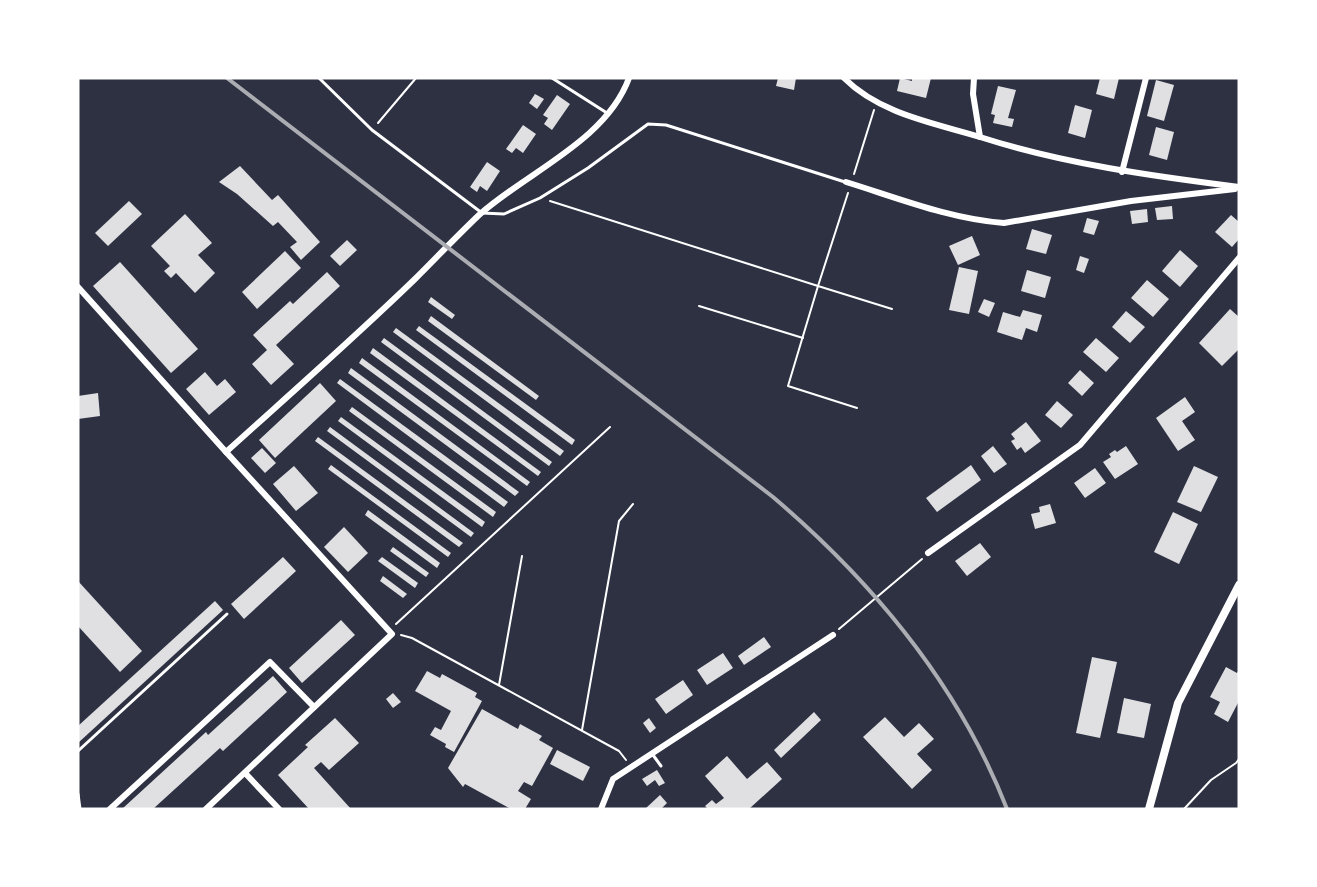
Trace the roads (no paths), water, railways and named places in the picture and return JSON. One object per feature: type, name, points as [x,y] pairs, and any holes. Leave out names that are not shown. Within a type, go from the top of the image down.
[{"type":"street","points":[[226,453],[414,280],[482,213],[578,141],[608,114],[622,95],[629,78]]},
{"type":"street","points":[[844,78],[877,102],[929,124],[1122,171],[1239,188]]},
{"type":"street","points":[[974,78],[972,94],[980,137]]},
{"type":"street","points":[[1122,171],[1146,78]]},
{"type":"street","points":[[846,182],[953,215],[1004,224],[1131,201],[1239,188]]},
{"type":"street","points":[[928,553],[1080,445],[1239,258]]},
{"type":"street","points":[[78,286],[226,453],[391,632],[206,809]]},
{"type":"street","points":[[1149,809],[1178,703],[1239,585]]},
{"type":"street","points":[[601,809],[613,779],[768,675],[833,635]]},
{"type":"street","points":[[110,809],[270,662],[314,707]]},
{"type":"street","points":[[245,773],[279,809]]},
{"type":"lane","points":[[319,78],[372,130],[482,213],[504,214],[540,198],[588,168],[648,124],[666,125],[846,182]]},
{"type":"lane","points":[[552,78],[608,114]]},
{"type":"lane","points":[[78,751],[227,614]]},
{"type":"lane","points":[[652,754],[661,766]]},
{"type":"lane","points":[[78,794],[80,809]]},
{"type":"railway","points":[[227,78],[773,497],[810,530],[845,564],[910,639],[964,720],[1007,809]]}]
